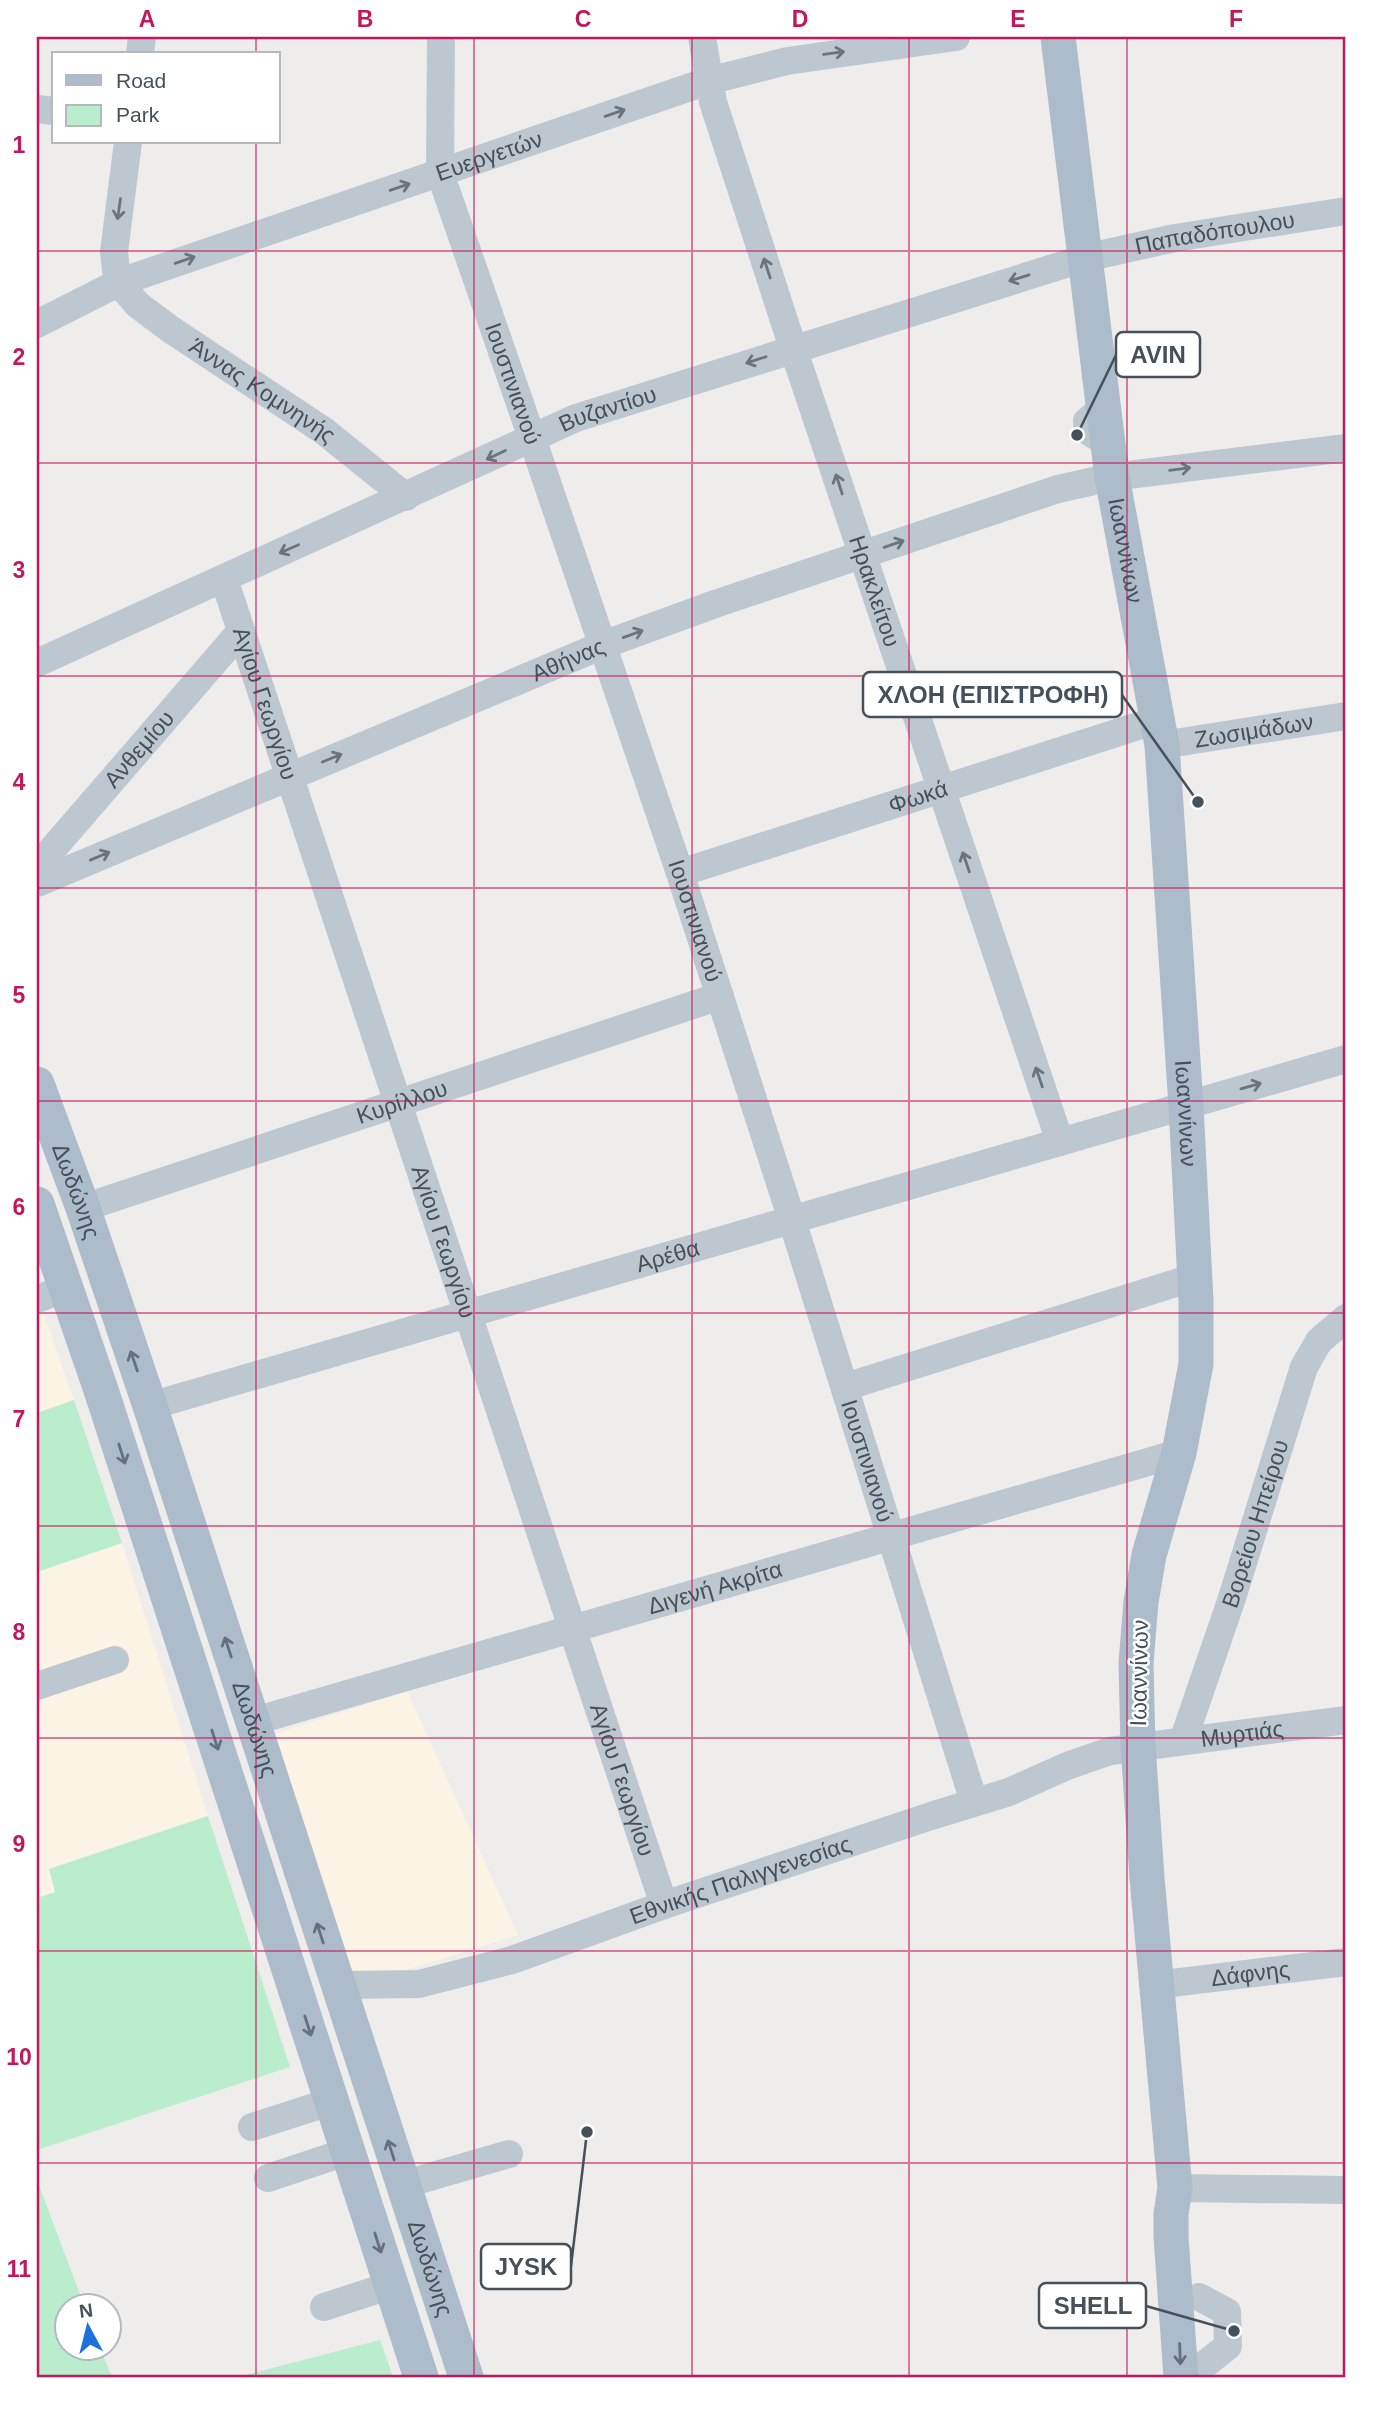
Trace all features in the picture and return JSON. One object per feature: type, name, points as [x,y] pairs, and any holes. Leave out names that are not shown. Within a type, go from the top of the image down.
[{"type":"main road","name":"Ιωαννίνων","points":[[1058,37],[1110,461],[1159,732],[1186,1106],[1195,1277],[1196,1364],[1179,1453],[1149,1555],[1141,1602],[1136,1663],[1138,1746],[1155,1985],[1175,2189]]},
{"type":"main road","name":"Δωδώνης","points":[[37,1084],[83,1208],[150,1406],[466,2377]]},
{"type":"main road","name":"Δωδώνης","points":[[37,1204],[51,1293],[332,2101],[421,2377]]},
{"type":"main road","points":[[1175,2189],[1192,2232],[1199,2297],[1197,2373]]},
{"type":"main road","points":[[1175,2189],[1171,2237],[1197,2373]]},
{"type":"street","name":"Ιουστινιανού","points":[[441,37],[440,173],[680,873],[845,1387],[974,1802]]},
{"type":"street","name":"Ηρακλείτου","points":[[702,37],[713,103],[1060,1142]]},
{"type":"street","name":"Ευεργετών","points":[[37,324],[120,282],[708,81],[787,61],[956,37]]},
{"type":"street","points":[[120,282],[114,252],[128,144]]},
{"type":"street","name":"Παπαδόπουλου","points":[[1085,258],[1175,238],[1346,211]]},
{"type":"street","name":"Βυζαντίου","points":[[37,663],[576,418],[1085,258]]},
{"type":"street","name":"Άννας Κομνηνής","points":[[120,282],[128,295],[159,321],[324,431],[406,497]]},
{"type":"street","name":"Αθήνας","points":[[37,883],[603,645],[1058,489],[1110,461],[1346,448]]},
{"type":"street","name":"Αγίου Γεωργίου","points":[[224,579],[664,1905]]},
{"type":"street","name":"Ανθεμίου","points":[[37,867],[241,631]]},
{"type":"street","name":"Ζωσιμάδων","points":[[1159,732],[1346,716]]},
{"type":"street","name":"Φωκά","points":[[680,873],[941,788],[1159,732]]},
{"type":"street","name":"Κυρίλλου","points":[[83,1208],[720,996]]},
{"type":"street","name":"Αρέθα","points":[[150,1406],[1346,1059]]},
{"type":"street","points":[[845,1387],[1195,1277]]},
{"type":"street","name":"Βορείου Ηπείρου","points":[[1183,1741],[1232,1598],[1304,1367],[1320,1341],[1346,1318]]},
{"type":"street","name":"Διγενή Ακρίτα","points":[[251,1722],[1179,1453]]},
{"type":"street","points":[[37,1686],[115,1660]]},
{"type":"street","name":"Μυρτιάς","points":[[1138,1746],[1346,1720]]},
{"type":"street","name":"Εθνικής Παλιγγενεσίας","points":[[337,1985],[402,1986],[454,1976],[512,1960],[664,1905],[1018,1789],[1092,1756],[1138,1746]]},
{"type":"street","name":"Δάφνης","points":[[1155,1985],[1346,1962]]},
{"type":"street","points":[[252,2127],[332,2101]]},
{"type":"street","points":[[268,2178],[349,2151]]},
{"type":"street","points":[[402,2185],[509,2154]]},
{"type":"street","points":[[1175,2189],[1346,2190]]},
{"type":"street","points":[[324,2307],[391,2285]]},
{"type":"shaded area","points":[[37,1295],[74,1400],[37,1413]]},
{"type":"shaded area","points":[[122,1543],[208,1816],[49,1869],[56,1892],[37,1898],[37,1572]]},
{"type":"shaded area","points":[[407,1691],[518,1935],[387,1976],[351,1972],[272,1735]]},
{"type":"green space","points":[[74,1400],[122,1543],[37,1572],[37,1413]]},
{"type":"green space","points":[[208,1816],[290,2067],[37,2150],[37,1898],[55,1892],[49,1869]]},
{"type":"green space","points":[[37,2180],[79,2292],[52,2292],[52,2362],[106,2362],[112,2377],[37,2377]]},
{"type":"green space","points":[[380,2340],[393,2377],[238,2377]]},
{"type":"place","name":"AVIN","points":[[1077,435]]},
{"type":"place","name":"ΧΛΟΗ (ΕΠΙΣΤΡΟΦΗ)","points":[[1198,802]]},
{"type":"place","name":"JYSK","points":[[587,2132]]},
{"type":"place","name":"SHELL","points":[[1234,2331]]}]
